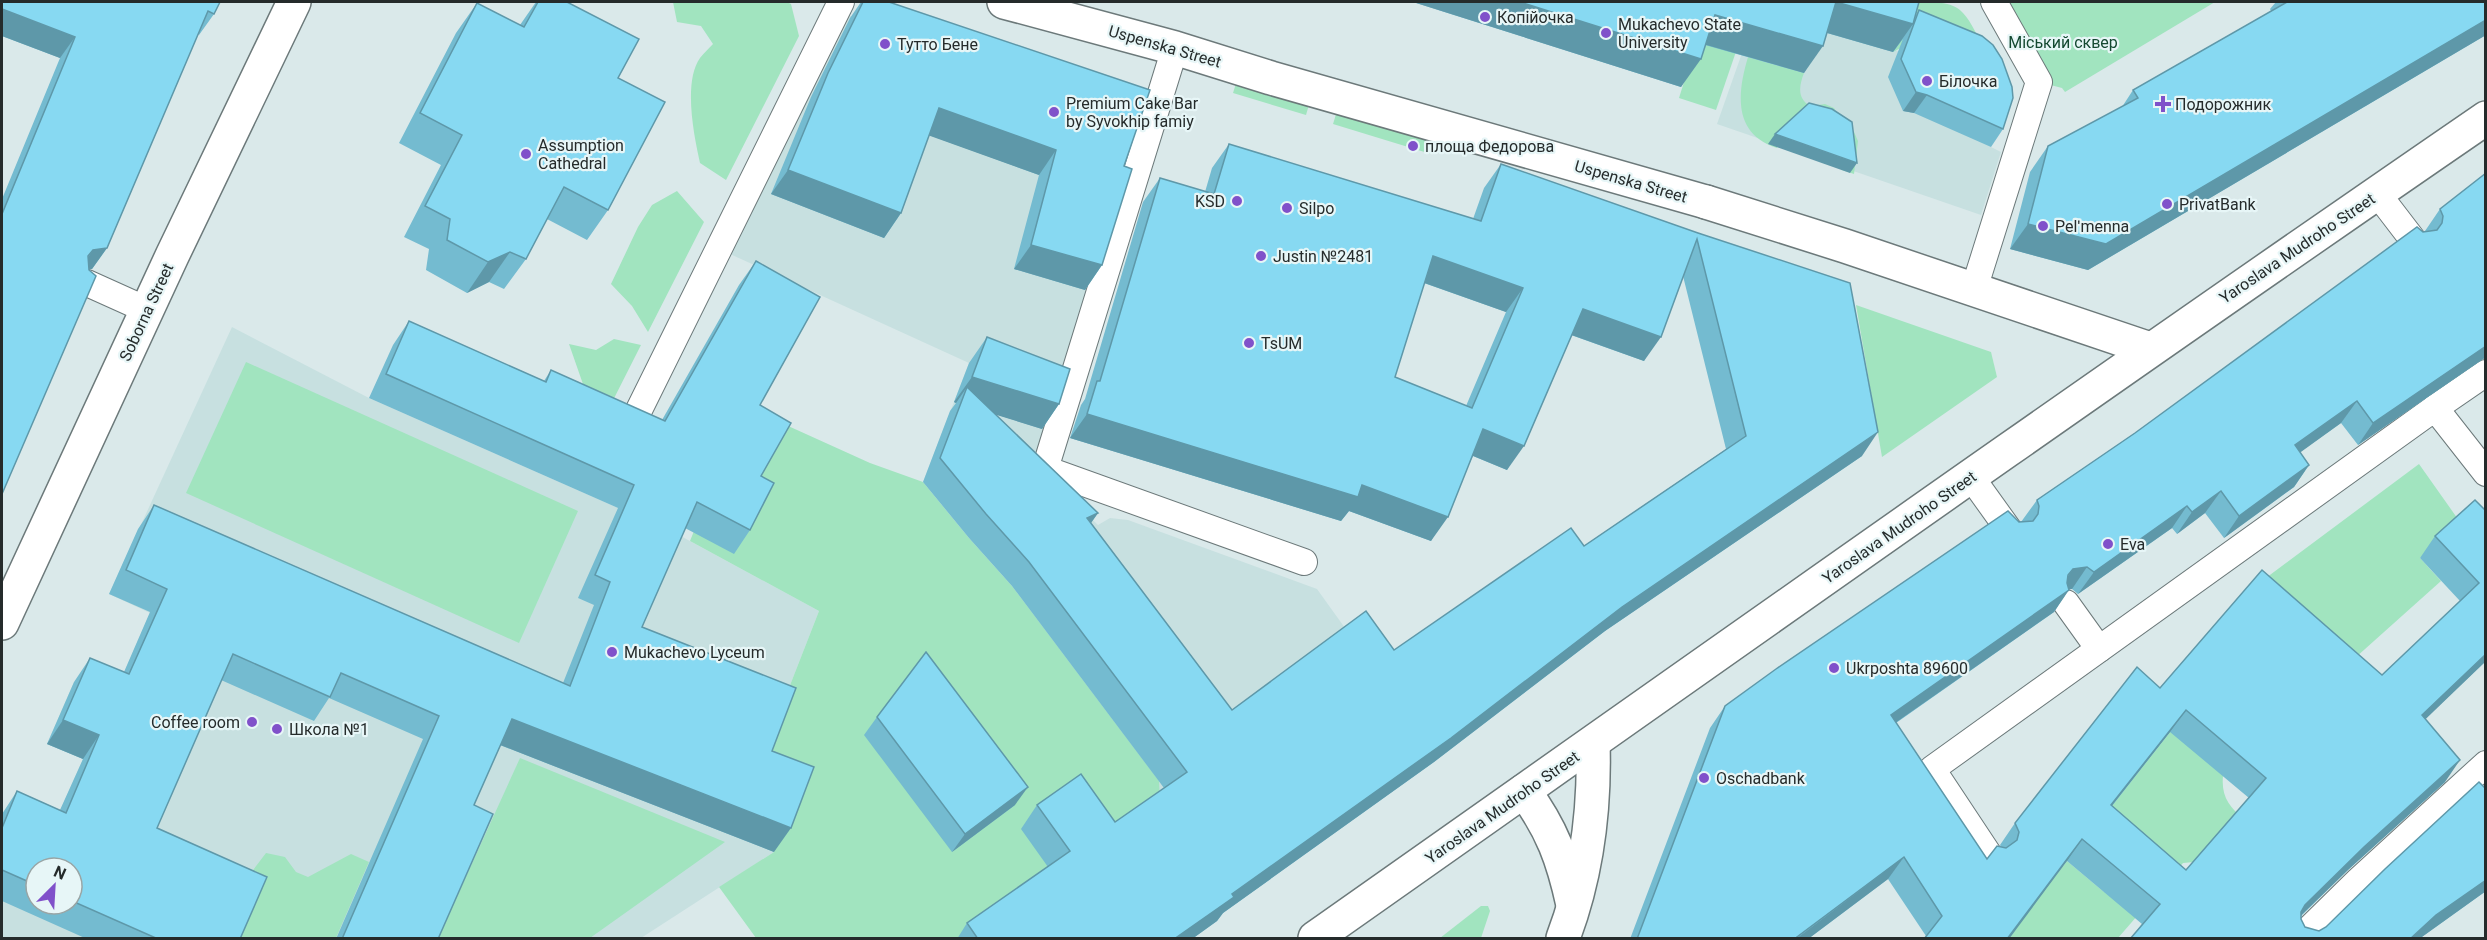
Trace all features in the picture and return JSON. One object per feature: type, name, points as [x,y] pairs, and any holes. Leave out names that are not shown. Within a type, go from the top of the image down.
[{"type":"street","name":"Soborna Street","points":[[2,623],[147,310],[294,2]]},
{"type":"street","name":"Uspenska Street","points":[[1005,2],[1175,48],[1271,78],[1706,202],[2150,349]]},
{"type":"street","name":"Yaroslava Mudroho Street","points":[[1315,939],[2150,349],[2486,118]]},
{"type":"street","points":[[1569,924],[1585,866],[1591,827],[1594,784],[1593,743]]},
{"type":"street","points":[[1524,791],[1540,813],[1563,861],[1569,924]]},
{"type":"lane","points":[[635,418],[842,2]]},
{"type":"lane","points":[[1974,289],[2039,82],[1994,2]]},
{"type":"lane","points":[[1175,48],[1045,469],[1304,562]]},
{"type":"lane","points":[[2377,193],[2413,240]]},
{"type":"lane","points":[[87,283],[147,310]]},
{"type":"lane","points":[[1989,855],[1932,769],[2486,373]]},
{"type":"lane","points":[[2435,408],[2486,473]]},
{"type":"lane","points":[[1971,477],[2009,530]]},
{"type":"lane","points":[[2066,603],[2099,650]]},
{"type":"lane","points":[[2300,939],[2360,880],[2486,764]]},
{"type":"shaded area","points":[[1760,2],[1898,51],[1991,147],[2001,152],[1981,215],[1717,124]]},
{"type":"shaded area","points":[[844,14],[1152,116],[1042,471],[1098,525],[1110,518],[1128,520],[1317,589],[1350,635],[1235,904],[1012,586],[923,482],[969,363],[730,254]]},
{"type":"shaded area","points":[[232,327],[369,398],[677,534],[819,611],[755,775],[774,852],[641,938],[2,938],[2,815],[49,836],[83,759],[47,744],[74,682],[113,698],[150,613],[109,594]]},
{"type":"green space","points":[[673,2],[787,2],[791,4],[799,36],[726,180],[700,163],[691,109],[695,68],[700,58],[713,44],[701,26],[677,22]]},
{"type":"green space","points":[[1709,2],[1753,2],[1716,110],[1679,98]]},
{"type":"green space","points":[[1908,2],[1936,2],[1955,7],[1968,19],[1982,45],[1916,40],[1893,52]]},
{"type":"green space","name":"Міський сквер","points":[[1994,2],[2215,2],[2065,92],[2062,88],[2039,82]]},
{"type":"green space","points":[[1245,55],[1317,77],[1306,115],[1233,93]]},
{"type":"green space","points":[[1748,57],[1804,73],[1800,91],[1806,103],[1810,106],[1825,104],[1834,108],[1843,123],[1854,132],[1858,141],[1854,174],[1842,170],[1848,152],[1783,130],[1777,148],[1763,142],[1752,133],[1742,111],[1741,98]]},
{"type":"green space","points":[[1345,85],[1436,136],[1431,154],[1333,124]]},
{"type":"green space","points":[[677,191],[704,222],[648,332],[632,306],[611,284],[638,227],[652,205]]},
{"type":"green space","points":[[1856,305],[1991,352],[1997,377],[1882,457]]},
{"type":"green space","points":[[614,339],[641,345],[601,424],[584,387],[569,344],[596,350]]},
{"type":"green space","points":[[246,362],[578,511],[519,643],[186,493]]},
{"type":"green space","points":[[786,425],[870,463],[923,482],[1012,586],[1159,781],[1160,800],[1092,931],[963,938],[756,938],[719,887],[774,852],[755,775],[819,611],[690,541],[696,526]]},
{"type":"green space","points":[[2419,464],[2460,522],[2420,558],[2441,581],[2223,776],[2223,789],[2227,801],[2244,819],[2205,861],[2183,863],[2118,938],[2007,938],[2067,861],[2104,892],[2095,827],[2170,732],[2247,592]]},
{"type":"green space","points":[[520,758],[725,842],[590,938],[438,938]]},
{"type":"green space","points":[[266,853],[285,857],[296,872],[308,877],[351,854],[369,862],[336,938],[234,938],[247,878]]},
{"type":"green space","points":[[1481,906],[1488,906],[1490,911],[1481,938],[1440,938]]},
{"type":"building","points":[[2,2],[220,2],[214,14],[208,11],[107,248],[93,250],[88,256],[89,270],[96,276],[2,494],[2,214],[75,37],[2,9]]},
{"type":"building","name":"Assumption Cathedral","points":[[538,2],[567,2],[639,39],[618,78],[665,102],[608,210],[564,187],[526,259],[510,252],[488,262],[447,240],[450,219],[425,206],[462,135],[420,113],[477,3],[524,27]]},
{"type":"building","points":[[863,2],[889,2],[1150,90],[1124,166],[1132,169],[1102,265],[1031,245],[1056,150],[939,108],[901,213],[788,170],[828,73]]},
{"type":"building","points":[[1520,2],[1836,2],[1823,46],[1715,15],[1701,59]]},
{"type":"building","points":[[1836,2],[1919,2],[1913,24]]},
{"type":"building","points":[[2287,2],[2486,2],[2486,20],[2106,244],[2028,224],[2048,146],[2138,98],[2133,90]]},
{"type":"building","points":[[1919,10],[1982,36],[1993,45],[2002,59],[2012,87],[2013,98],[2003,129],[1916,92],[1901,59]]},
{"type":"building","points":[[1809,103],[1832,109],[1852,122],[1857,163],[1775,134]]},
{"type":"building","points":[[1229,144],[1481,221],[1501,164],[1850,283],[1878,432],[1622,607],[1451,738],[1232,894],[1234,897],[1174,939],[978,939],[967,923],[1070,851],[1037,805],[1081,774],[1115,822],[1187,772],[1029,562],[940,458],[967,387],[1098,513],[1087,518],[1232,710],[1366,611],[1394,650],[1571,528],[1584,546],[1746,436],[1697,239],[1661,337],[1583,309],[1524,446],[1483,429],[1448,517],[1362,485],[1358,497],[1087,414],[1097,381],[1100,381],[1160,178],[1214,194]],"holes":[[[1433,256],[1523,288],[1472,408],[1395,377]]]},
{"type":"building","points":[[2486,173],[2486,346],[2373,423],[2357,401],[2295,445],[2309,465],[2239,516],[2221,491],[2192,512],[2187,506],[2094,572],[2087,567],[2073,569],[2068,575],[2069,590],[1891,715],[1987,859],[1997,846],[2006,848],[2017,840],[2019,832],[2015,823],[2137,667],[2160,688],[2262,570],[2382,675],[2479,583],[2435,536],[2475,500],[2486,511],[2486,654],[2422,715],[2460,760],[2364,847],[2305,905],[2301,912],[2301,919],[2305,927],[2319,931],[2326,927],[2479,782],[2486,789],[2486,880],[2436,915],[2410,939],[2130,939],[2160,904],[2082,839],[2007,939],[1924,939],[1942,916],[1904,857],[1797,937],[1800,939],[1637,939],[1725,706],[2008,511],[2019,522],[2033,521],[2038,514],[2037,500],[2135,433],[2417,227],[2423,232],[2437,230],[2442,223],[2443,216],[2440,209]],"holes":[[[2186,710],[2266,778],[2186,870],[2111,805]]]},
{"type":"building","points":[[756,261],[820,297],[760,405],[791,423],[761,476],[774,483],[750,530],[697,502],[642,627],[796,688],[772,751],[814,767],[791,828],[512,719],[474,805],[493,814],[438,939],[342,939],[439,716],[341,673],[330,697],[233,654],[157,828],[267,877],[240,939],[158,939],[84,906],[84,856],[24,856],[24,880],[2,870],[2,828],[17,791],[66,813],[99,735],[63,720],[90,658],[129,674],[167,589],[126,570],[154,505],[570,686],[610,582],[595,575],[634,485],[386,374],[409,321],[546,382],[551,370],[665,421]]},
{"type":"building","points":[[987,337],[1070,369],[1059,404],[972,377]]},
{"type":"building","points":[[926,652],[1028,787],[965,834],[877,717]]},
{"type":"place","name":"Копійочка","points":[[1485,17]]},
{"type":"place","name":"Mukachevo State University","points":[[1606,33]]},
{"type":"place","name":"Тутто Бене","points":[[885,44]]},
{"type":"place","name":"Білочка","points":[[1927,81]]},
{"type":"place","name":"Подорожник","points":[[2163,104]]},
{"type":"place","name":"Premium Cake Bar by Syvokhip famiy","points":[[1054,112]]},
{"type":"place","name":"площа Федорова","points":[[1413,146]]},
{"type":"place","name":"Assumption Cathedral","points":[[526,154]]},
{"type":"place","name":"KSD","points":[[1237,201]]},
{"type":"place","name":"PrivatBank","points":[[2167,204]]},
{"type":"place","name":"Silpo","points":[[1287,208]]},
{"type":"place","name":"Pelʹmenna","points":[[2043,226]]},
{"type":"place","name":"Justin №2481","points":[[1261,256]]},
{"type":"place","name":"TsUM","points":[[1249,343]]},
{"type":"place","name":"Eva","points":[[2108,544]]},
{"type":"place","name":"Mukachevo Lyceum","points":[[612,652]]},
{"type":"place","name":"Ukrposhta 89600","points":[[1834,668]]},
{"type":"place","name":"Coffee room","points":[[252,722]]},
{"type":"place","name":"Школа №1","points":[[277,729]]},
{"type":"place","name":"Oschadbank","points":[[1704,778]]}]
